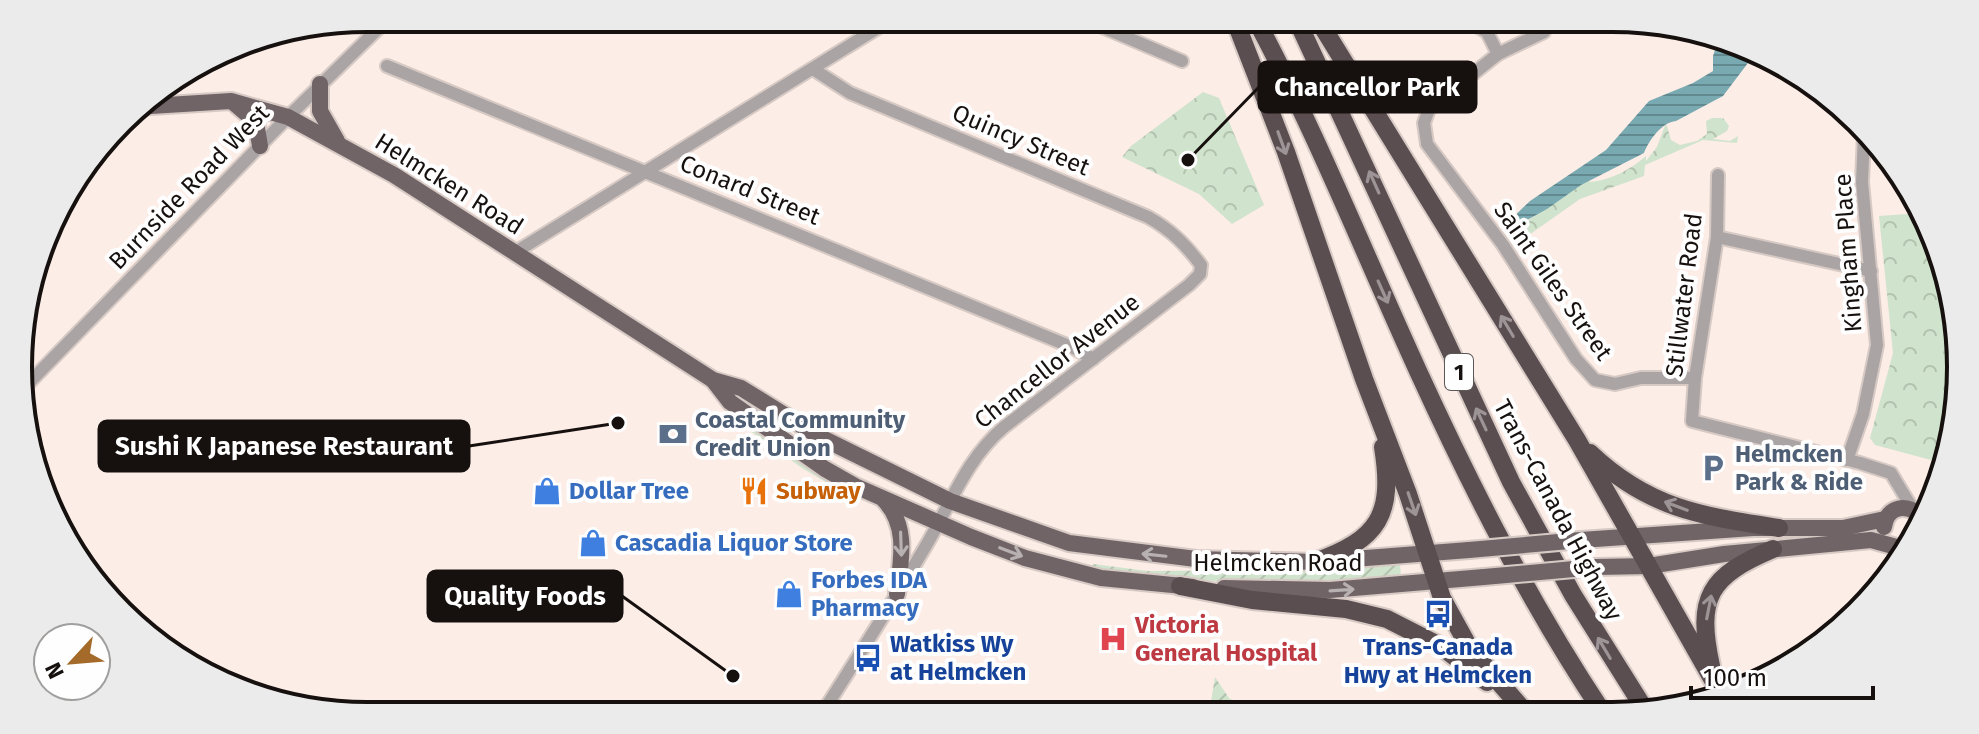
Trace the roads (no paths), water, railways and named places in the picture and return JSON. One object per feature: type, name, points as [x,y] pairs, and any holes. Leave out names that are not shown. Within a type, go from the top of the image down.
[{"type":"highway","points":[[1239,32],[1286,152],[1428,554],[1435,583],[1470,649],[1516,702]]},
{"type":"highway","name":"1","points":[[1262,32],[1464,469],[1539,611],[1596,702]]},
{"type":"highway","name":"Trans-Canada Highway","points":[[1302,32],[1511,482],[1573,595],[1639,701]]},
{"type":"highway","points":[[1326,32],[1577,440],[1715,686]]},
{"type":"highway","points":[[1315,562],[1345,551],[1369,534],[1387,494],[1385,462],[1364,379]]},
{"type":"highway","points":[[1577,440],[1616,477],[1642,493],[1714,518],[1779,528]]},
{"type":"highway","points":[[1717,685],[1705,630],[1706,608],[1715,584],[1728,571],[1773,549]]},
{"type":"highway","points":[[1180,586],[1252,600],[1346,609],[1387,619],[1442,647],[1511,702]]},
{"type":"main road","points":[[320,84],[320,111],[338,143]]},
{"type":"main road","points":[[231,101],[256,122],[260,146]]},
{"type":"main road","name":"Helmcken Road","points":[[157,106],[231,101],[288,117],[394,175],[713,380],[741,388],[839,448],[950,501],[1069,543],[1196,559],[1315,562],[1581,540],[1779,528],[1843,528],[1885,519]]},
{"type":"main road","name":"Helmcken Road","points":[[713,380],[730,402],[825,469],[883,498],[1025,558],[1118,581],[1264,591],[1317,591],[1596,567],[1649,566],[1773,549],[1871,540],[1895,547]]},
{"type":"main road","points":[[883,498],[893,509],[900,531],[902,553],[897,594]]},
{"type":"main road","points":[[1896,544],[1887,538],[1885,519],[1892,511],[1912,511]]},
{"type":"street","name":"Burnside Road West","points":[[33,379],[374,32]]},
{"type":"street","points":[[514,253],[872,32]]},
{"type":"street","points":[[1114,32],[1182,61]]},
{"type":"street","points":[[1487,32],[1498,54],[1544,32]]},
{"type":"street","name":"Saint Giles Street","points":[[1498,54],[1429,109],[1424,123],[1427,144],[1503,245],[1576,359],[1595,380],[1615,384],[1641,378],[1695,378]]},
{"type":"street","name":"Conard Street","points":[[387,66],[1074,348],[1093,359]]},
{"type":"street","name":"Quincy Street","points":[[813,69],[850,93],[1148,217],[1185,243],[1201,265]]},
{"type":"street","name":"Kingham Place","points":[[1847,460],[1863,414],[1877,345],[1862,182],[1864,146]]},
{"type":"street","name":"Stillwater Road","points":[[1718,175],[1717,237],[1695,378],[1692,421],[1847,460]]},
{"type":"street","points":[[1717,237],[1871,271]]},
{"type":"street","name":"Chancellor Avenue","points":[[829,702],[897,594],[969,465],[991,438],[1189,285],[1200,274],[1201,265]]},
{"type":"street","points":[[1847,460],[1891,473],[1912,511]]},
{"type":"water","points":[[1716,48],[1749,62],[1723,96],[1661,128],[1644,153],[1581,185],[1513,228],[1508,222],[1530,201],[1606,150],[1649,101],[1713,71]]},
{"type":"place","name":"Chancellor Park","points":[[1188,160]]},
{"type":"place","name":"Sushi K Japanese Restaurant","points":[[618,423]]},
{"type":"place","name":"Coastal Community Credit Union","points":[[673,434]]},
{"type":"place","name":"Helmcken Park & Ride","points":[[1713,468]]},
{"type":"place","name":"Dollar Tree","points":[[547,491]]},
{"type":"place","name":"Subway","points":[[754,491]]},
{"type":"place","name":"Cascadia Liquor Store","points":[[593,543]]},
{"type":"place","name":"Forbes IDA Pharmacy","points":[[789,594]]},
{"type":"place","name":"Trans-Canada Hwy at Helmcken","points":[[1438,614]]},
{"type":"place","name":"Victoria General Hospital","points":[[1113,639]]},
{"type":"place","name":"Watkiss Wy at Helmcken","points":[[868,658]]},
{"type":"place","name":"Quality Foods","points":[[733,676]]}]
